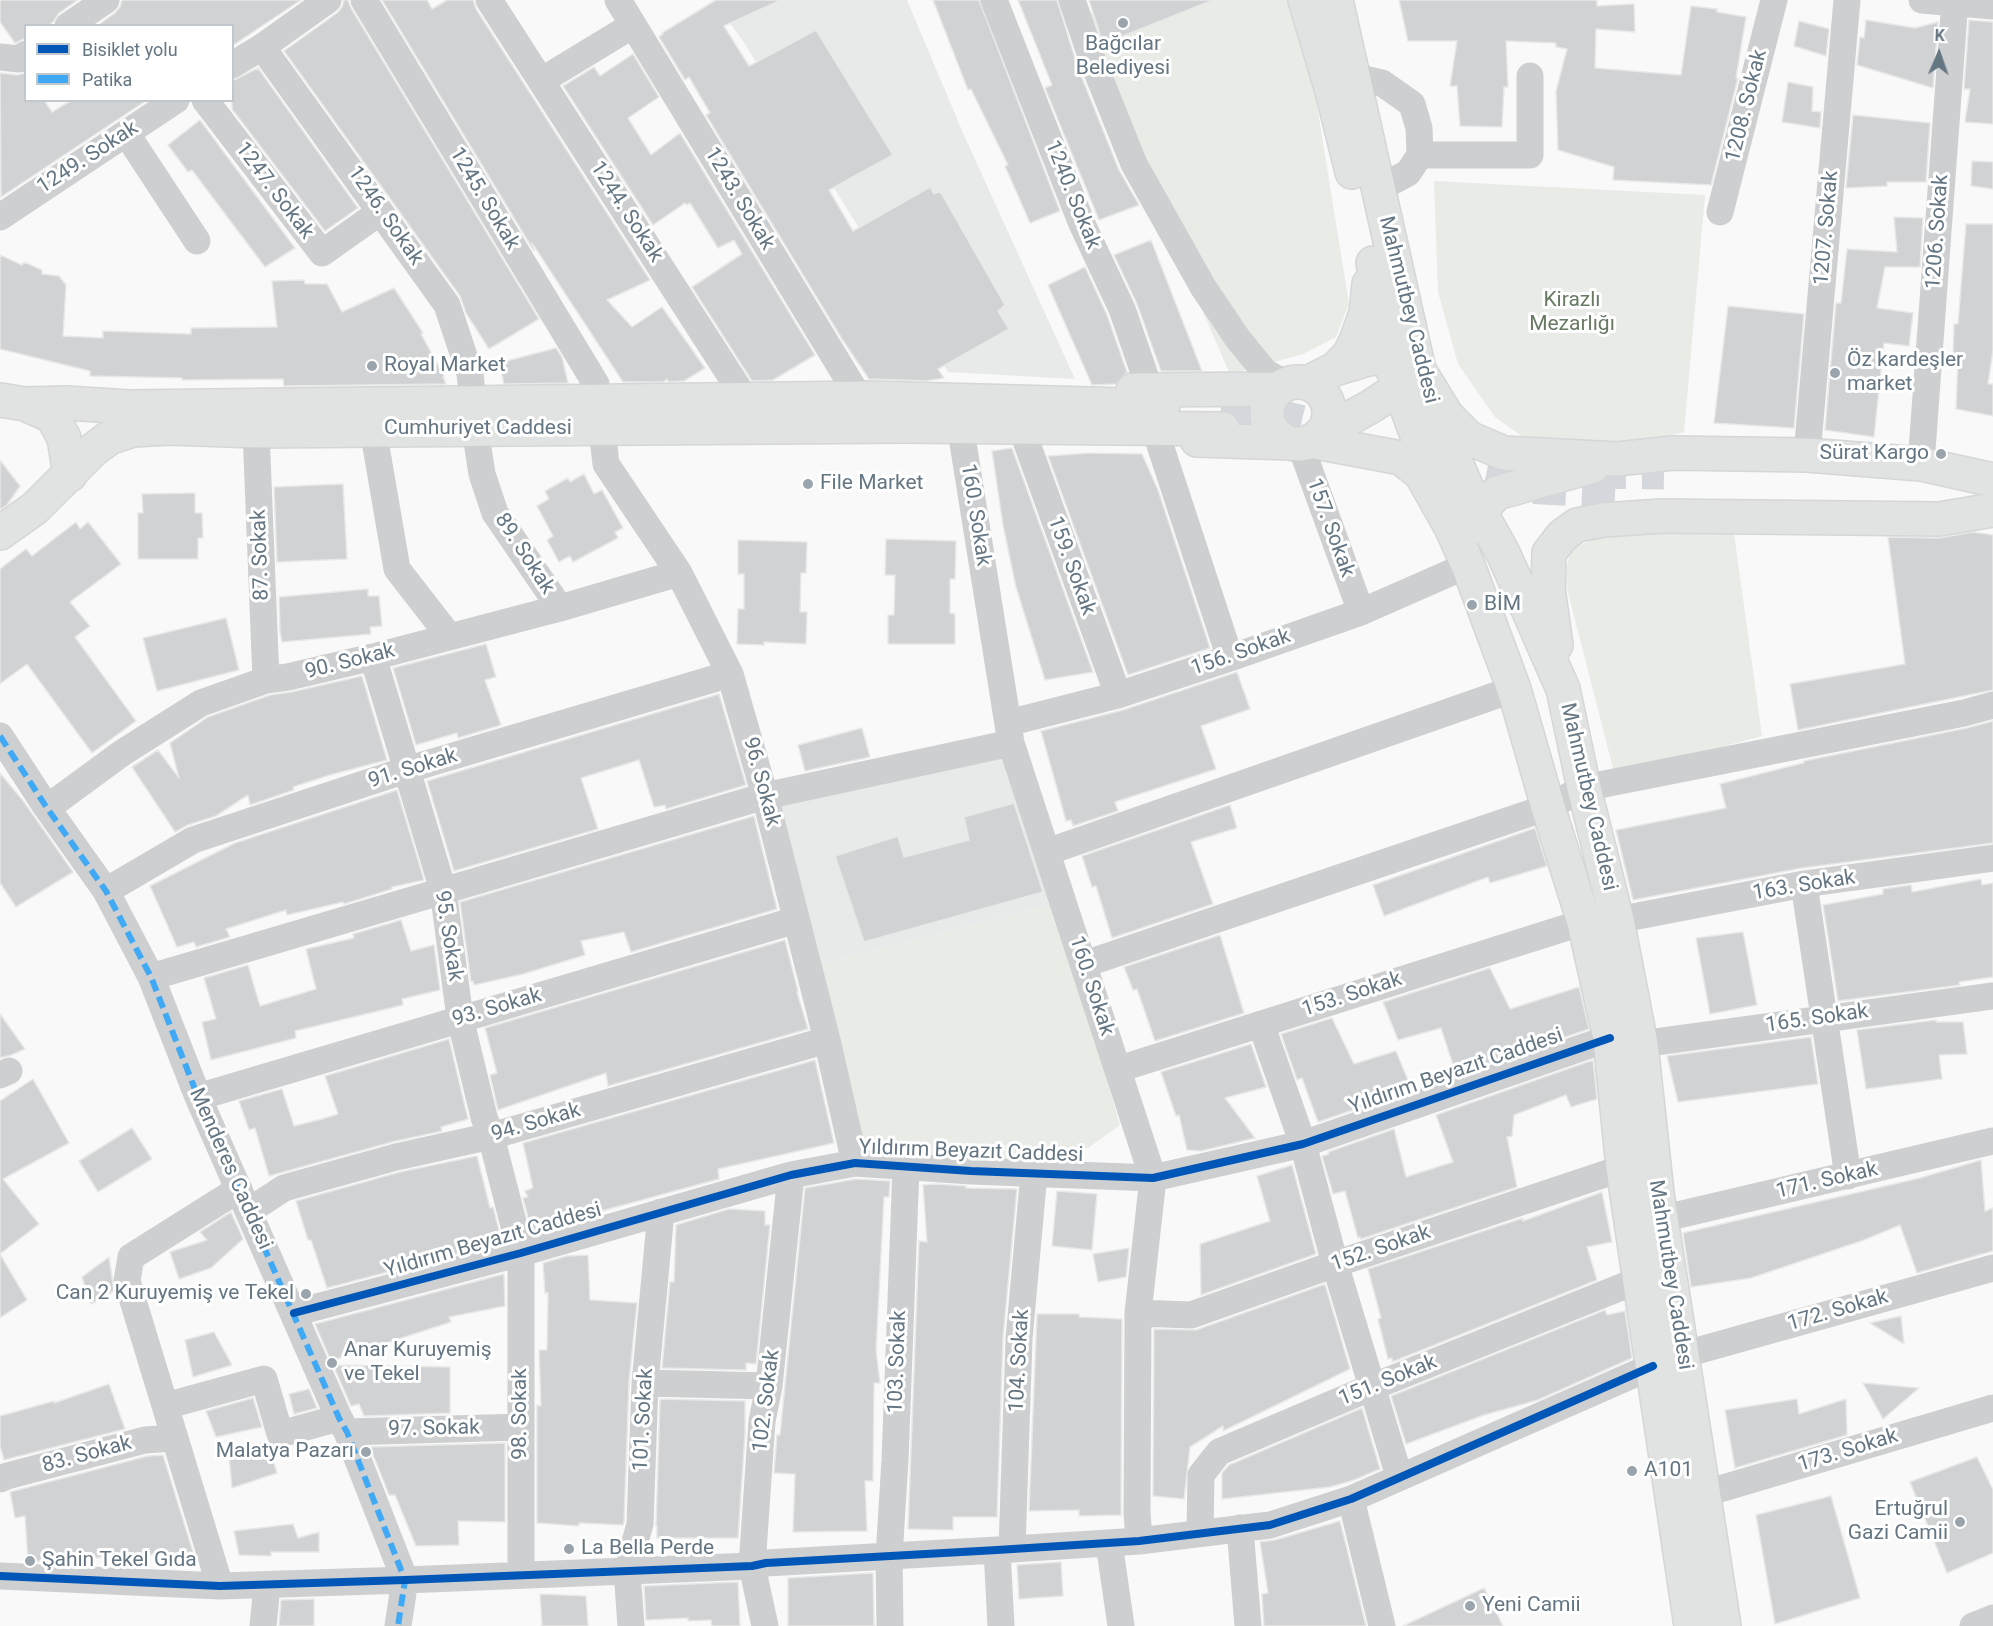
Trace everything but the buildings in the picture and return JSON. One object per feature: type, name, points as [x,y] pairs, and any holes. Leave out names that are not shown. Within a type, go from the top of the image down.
[{"type":"main road","name":"Mahmutbey Caddesi","points":[[1305,0],[1332,92],[1371,255],[1403,372],[1451,527],[1468,565],[1514,689],[1584,922],[1625,1041],[1661,1219],[1668,1360],[1691,1626]]},
{"type":"main road","name":"Mahmutbey Caddesi","points":[[1336,0],[1378,189],[1403,372],[1437,419],[1467,488],[1504,555],[1563,689],[1584,788],[1617,920],[1625,1041],[1623,1168],[1639,1280],[1668,1360],[1704,1494],[1724,1626]]},
{"type":"main road","points":[[1371,255],[1366,313],[1349,355],[1302,381],[1268,405],[1269,424],[1274,432],[1305,441],[1401,458],[1421,474],[1451,527]]},
{"type":"main road","points":[[864,398],[950,383],[1150,390],[1302,381],[1368,359],[1403,372],[1469,438],[1504,453],[1617,459],[1673,453],[1807,455],[1921,464],[1993,480]]},
{"type":"main road","points":[[1305,441],[1403,372]]},
{"type":"main road","points":[[903,426],[962,437],[1305,441],[1325,427],[1329,416],[1324,396],[1316,388],[1302,381]]},
{"type":"main road","name":"Cumhuriyet Caddesi","points":[[749,414],[864,398]]},
{"type":"main road","points":[[864,398],[1222,419],[903,426]]},
{"type":"main road","name":"Cumhuriyet Caddesi","points":[[12,402],[474,415],[749,414],[903,426]]},
{"type":"main road","points":[[12,402],[52,416],[64,438],[69,475]]},
{"type":"main road","name":"Cumhuriyet Caddesi","points":[[0,533],[35,508],[93,450],[109,438],[133,430],[373,429],[474,415]]},
{"type":"main road","points":[[1468,565],[1470,526],[1480,511],[1497,494],[1617,459]]},
{"type":"main road","points":[[1993,480],[1664,484],[1993,508]]},
{"type":"main road","points":[[1563,689],[1548,588],[1549,553],[1562,536],[1577,525],[1605,520],[1661,516],[1939,519],[1993,508]]},
{"type":"street","points":[[71,24],[106,0]]},
{"type":"street","points":[[234,64],[262,47],[328,0]]},
{"type":"street","name":"1245. Sokak","points":[[364,0],[596,384],[600,415]]},
{"type":"street","name":"1244. Sokak","points":[[489,0],[749,414]]},
{"type":"street","name":"1243. Sokak","points":[[618,0],[864,398]]},
{"type":"street","name":"1240. Sokak","points":[[994,0],[1082,224],[1122,309],[1150,390]]},
{"type":"street","points":[[1072,0],[1093,62],[1134,165],[1203,287],[1238,339],[1265,372],[1302,381]]},
{"type":"street","name":"1208. Sokak","points":[[1720,212],[1774,0]]},
{"type":"street","name":"1207. Sokak","points":[[1807,455],[1847,0]]},
{"type":"street","points":[[1922,0],[1993,6]]},
{"type":"street","name":"1206. Sokak","points":[[1921,464],[1955,1]]},
{"type":"street","points":[[541,81],[633,25]]},
{"type":"street","name":"1246. Sokak","points":[[262,47],[447,305],[470,374],[474,415]]},
{"type":"street","points":[[1353,76],[1382,83],[1412,104],[1419,128],[1419,155],[1408,173],[1378,189]]},
{"type":"street","points":[[1419,155],[1530,155],[1530,76]]},
{"type":"street","name":"1249. Sokak","points":[[0,217],[173,102]]},
{"type":"street","name":"1247. Sokak","points":[[208,102],[322,253],[380,212]]},
{"type":"street","points":[[126,133],[197,241]]},
{"type":"street","name":"89. Sokak","points":[[474,415],[482,474],[495,513],[560,608]]},
{"type":"street","name":"96. Sokak","points":[[600,415],[606,464],[679,573],[730,674],[765,795],[827,1040],[855,1163]]},
{"type":"street","points":[[373,429],[397,569],[449,636]]},
{"type":"street","name":"87. Sokak","points":[[255,431],[266,680]]},
{"type":"street","name":"160. Sokak","points":[[962,437],[1010,733],[1153,1178],[1138,1313],[1137,1512],[1139,1541]]},
{"type":"street","name":"159. Sokak","points":[[1025,438],[1118,695]]},
{"type":"street","points":[[1158,439],[1230,658]]},
{"type":"street","name":"157. Sokak","points":[[1305,441],[1361,612]]},
{"type":"street","name":"156. Sokak","points":[[151,977],[765,795],[1010,733],[1361,612],[1468,565]]},
{"type":"street","name":"90. Sokak","points":[[47,808],[122,753],[201,704],[266,680],[373,657],[560,608],[679,573]]},
{"type":"street","name":"95. Sokak","points":[[373,657],[443,890],[460,1018],[521,1253]]},
{"type":"street","name":"91. Sokak","points":[[106,891],[193,840],[406,770],[730,674]]},
{"type":"street","points":[[1047,852],[1514,689]]},
{"type":"street","points":[[1084,964],[1548,807],[1584,788],[1964,713],[1993,705]]},
{"type":"street","name":"Menderes Caddesi","points":[[0,736],[47,808],[106,891],[151,977],[198,1097],[343,1425],[405,1580]]},
{"type":"street","name":"163. Sokak","points":[[1617,920],[1804,884],[1993,858]]},
{"type":"street","points":[[1804,884],[1848,1176]]},
{"type":"street","name":"93. Sokak","points":[[198,1097],[796,920]]},
{"type":"street","name":"153. Sokak","points":[[1119,1069],[1584,922]]},
{"type":"street","name":"165. Sokak","points":[[1625,1041],[1993,996]]},
{"type":"street","points":[[1261,1024],[1303,1144],[1335,1264],[1399,1476]]},
{"type":"street","name":"94. Sokak","points":[[220,1587],[127,1281],[131,1257],[244,1200],[396,1157],[491,1136],[827,1040]]},
{"type":"street","name":"Yıldırım Beyazıt Caddesi","points":[[294,1313],[521,1253],[791,1175],[855,1163],[1153,1178],[1303,1144],[1625,1041]]},
{"type":"street","name":"171. Sokak","points":[[1661,1219],[1993,1142]]},
{"type":"street","name":"103. Sokak","points":[[890,1626],[889,1557],[906,1167]]},
{"type":"street","name":"152. Sokak","points":[[1138,1313],[1191,1315],[1335,1264],[1623,1168]]},
{"type":"street","name":"104. Sokak","points":[[1001,1626],[1004,1549],[1019,1339],[1034,1173]]},
{"type":"street","name":"102. Sokak","points":[[765,1626],[752,1566],[762,1421],[769,1386],[791,1175]]},
{"type":"street","name":"101. Sokak","points":[[632,1626],[627,1571],[640,1524],[645,1383],[661,1212]]},
{"type":"street","name":"98. Sokak","points":[[521,1253],[521,1575]]},
{"type":"street","name":"172. Sokak","points":[[0,1576],[220,1587],[405,1580],[752,1566],[766,1563],[1139,1541],[1270,1525],[1351,1498],[1668,1360],[1993,1268]]},
{"type":"street","name":"151. Sokak","points":[[1200,1533],[1201,1475],[1219,1452],[1372,1387],[1639,1280]]},
{"type":"street","name":"97. Sokak","points":[[165,1406],[264,1379],[280,1434],[343,1425],[521,1427]]},
{"type":"street","points":[[645,1383],[769,1386]]},
{"type":"street","name":"173. Sokak","points":[[1704,1494],[1993,1408]]},
{"type":"street","name":"83. Sokak","points":[[0,1479],[145,1440],[175,1438]]},
{"type":"street","points":[[1351,1498],[1382,1626]]},
{"type":"street","points":[[1240,1528],[1248,1626]]},
{"type":"street","points":[[1109,1543],[1121,1626]]},
{"type":"street","points":[[398,1626],[405,1580]]},
{"type":"street","points":[[263,1626],[267,1585]]},
{"type":"street","points":[[1973,1626],[1993,1618]]},
{"type":"shaded area","points":[[713,0],[907,0],[963,133],[1075,379],[948,372],[743,41]]},
{"type":"shaded area","points":[[1008,748],[1055,904],[818,965],[774,800]]},
{"type":"green space","points":[[1124,0],[1300,0],[1349,304],[1336,337],[1303,354],[1230,374],[1157,207],[1088,14]]},
{"type":"green space","name":"Kirazlı Mezarlığı","points":[[1434,181],[1705,195],[1684,432],[1612,449],[1534,445],[1495,417],[1458,364],[1438,292]]},
{"type":"green space","points":[[1733,526],[1762,736],[1615,776],[1564,577],[1571,550],[1597,537]]},
{"type":"green space","points":[[1055,904],[1120,1125],[1088,1148],[1034,1161],[912,1153],[857,1142],[818,965]]},
{"type":"tunnel","points":[[1221,408],[1266,413],[1350,433]]},
{"type":"tunnel","points":[[1437,470],[1520,487],[1624,492]]},
{"type":"tunnel","points":[[1593,472],[1664,473]]},
{"type":"marked path","points":[[0,736],[47,808],[106,891],[151,977],[198,1097],[347,1432],[405,1580],[398,1626]]},
{"type":"cycle path","points":[[294,1313],[521,1253],[791,1175],[855,1163],[971,1171],[1153,1178],[1303,1144],[1610,1038]]},
{"type":"cycle path","points":[[0,1576],[220,1586],[405,1580],[752,1566],[766,1563],[1139,1541],[1270,1525],[1351,1499],[1653,1366]]},
{"type":"place","name":"Bağcılar Belediyesi","points":[[1123,23]]},
{"type":"place","name":"Royal Market","points":[[372,366]]},
{"type":"place","name":"Öz kardeşler market","points":[[1835,373]]},
{"type":"place","name":"Sürat Kargo","points":[[1941,454]]},
{"type":"place","name":"File Market","points":[[808,484]]},
{"type":"place","name":"BİM","points":[[1472,605]]},
{"type":"place","name":"Can 2 Kuruyemiş ve Tekel","points":[[306,1294]]},
{"type":"place","name":"Anar Kuruyemiş ve Tekel","points":[[332,1363]]},
{"type":"place","name":"Malatya Pazarı","points":[[366,1452]]},
{"type":"place","name":"A101","points":[[1632,1471]]},
{"type":"place","name":"Ertuğrul Gazi Camii","points":[[1960,1522]]},
{"type":"place","name":"La Bella Perde","points":[[569,1549]]},
{"type":"place","name":"Şahin Tekel Gıda","points":[[30,1561]]},
{"type":"place","name":"Yeni Camii","points":[[1470,1606]]}]
